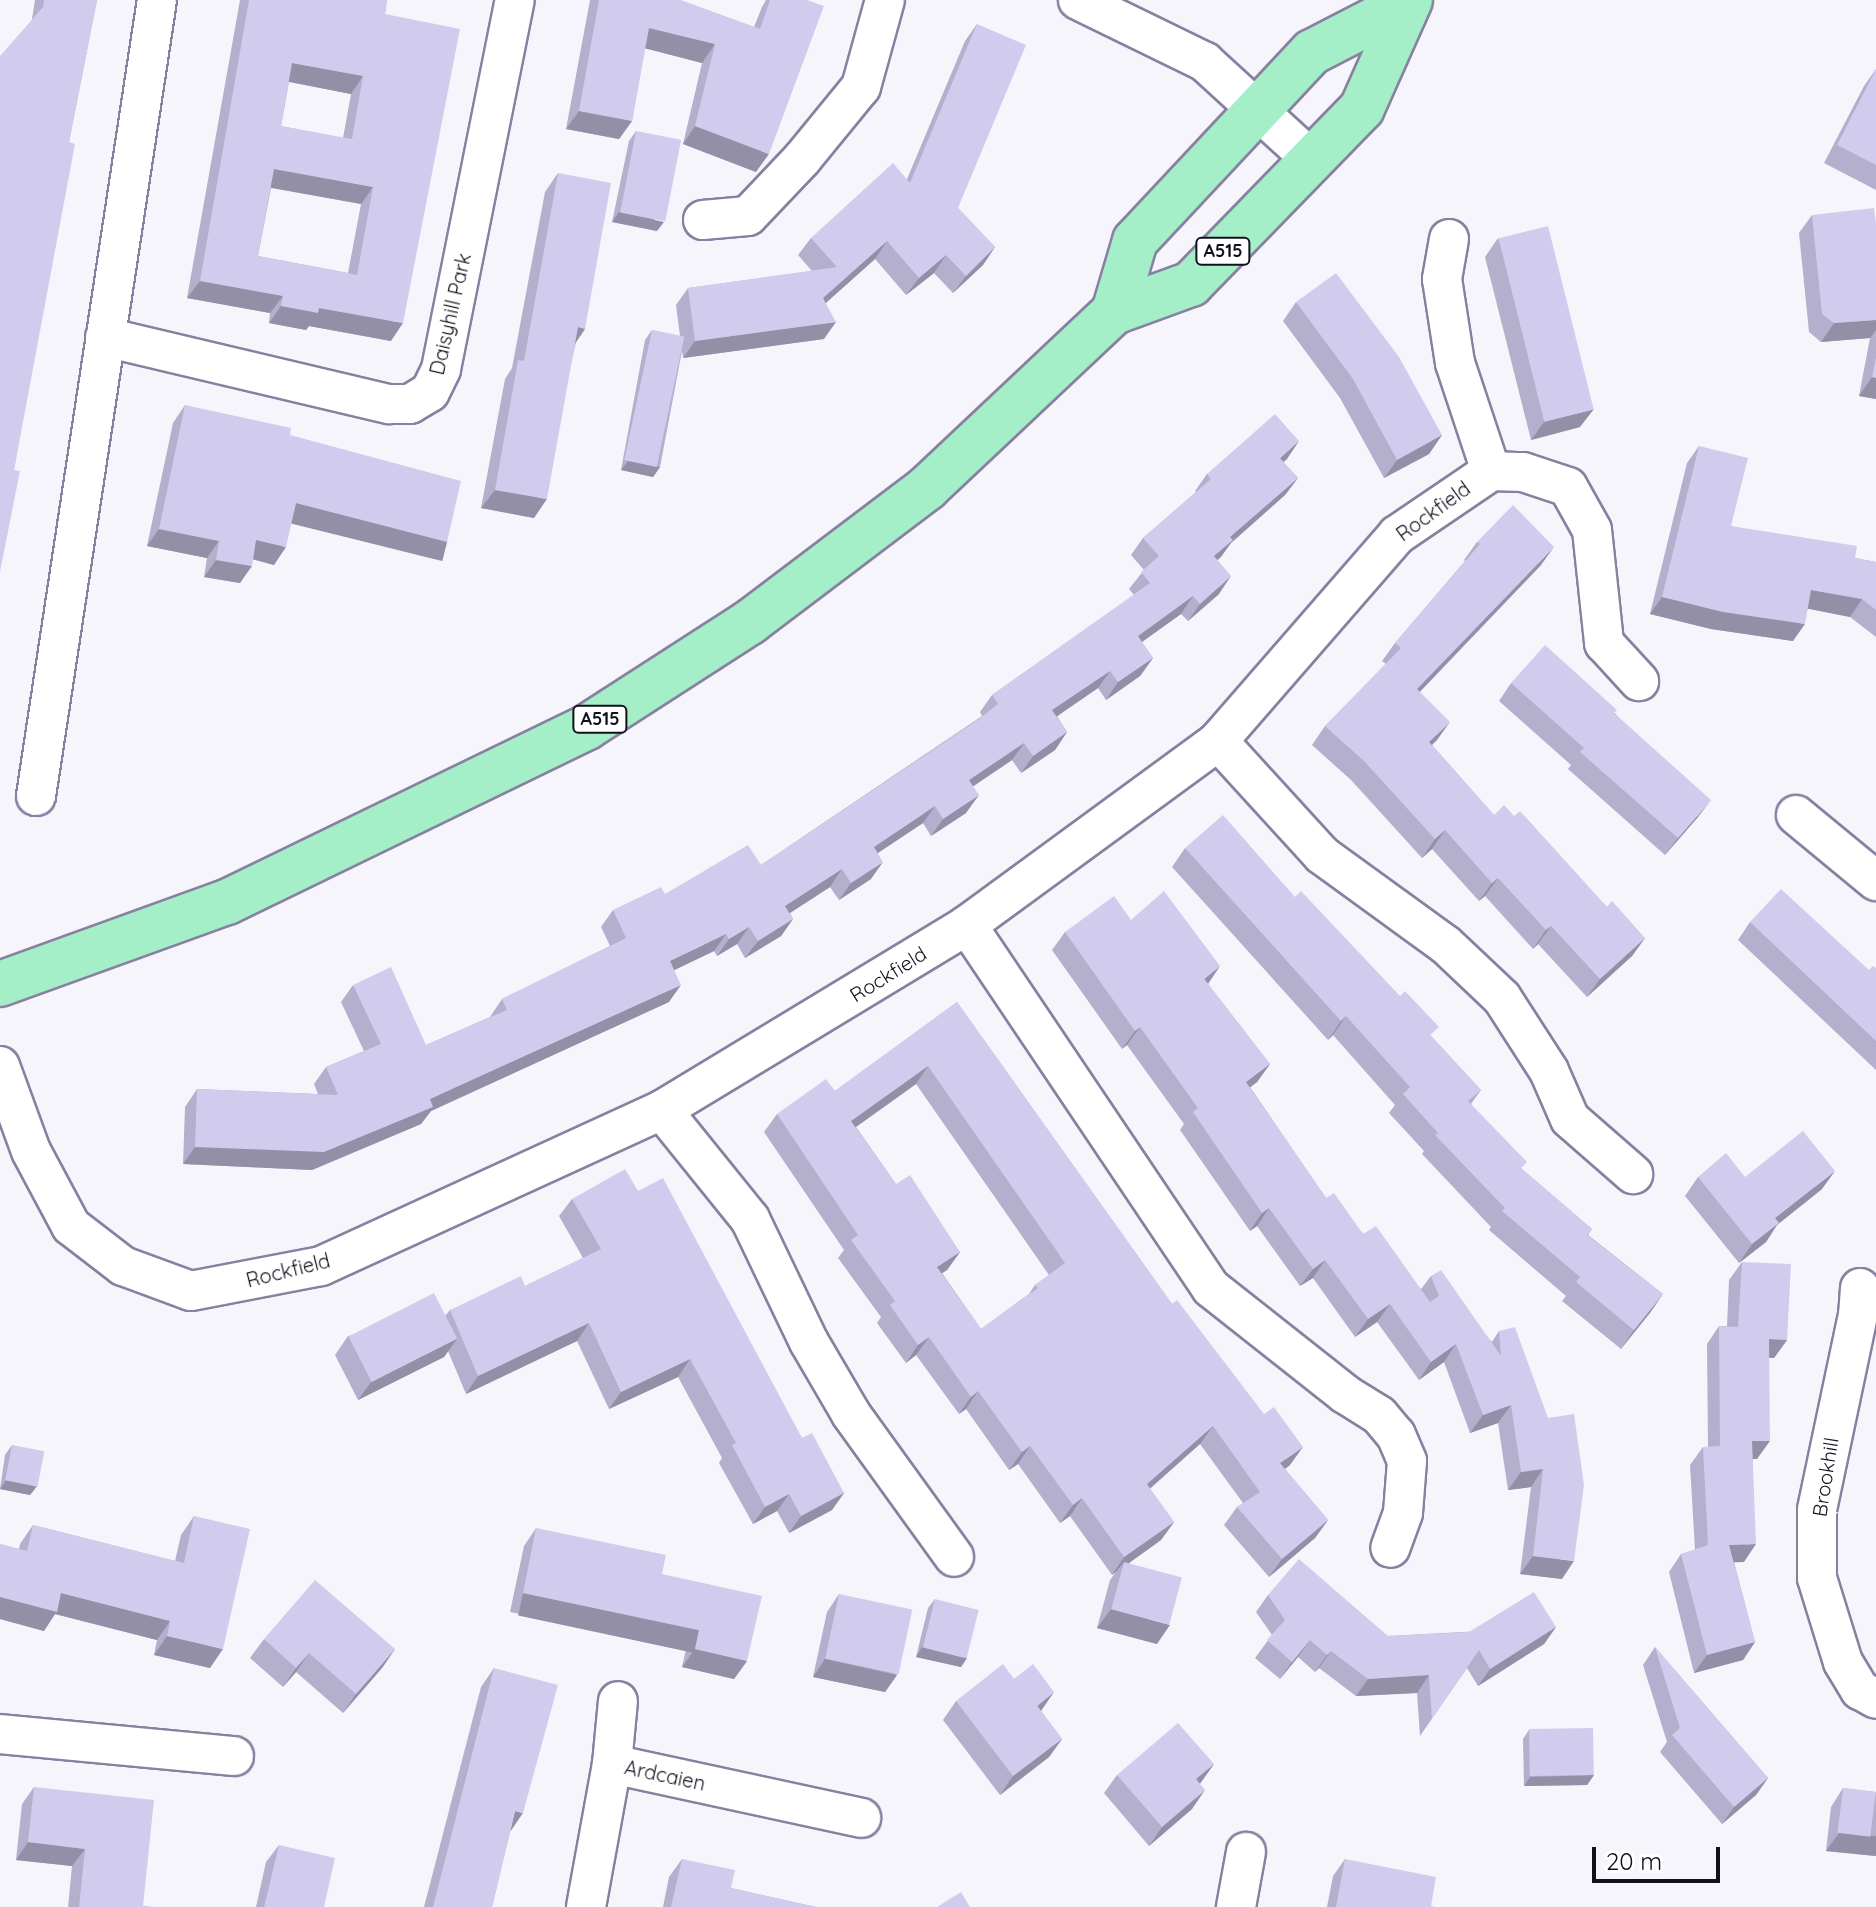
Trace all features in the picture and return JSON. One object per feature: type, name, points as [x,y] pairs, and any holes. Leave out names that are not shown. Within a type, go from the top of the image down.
[{"type":"highway","name":"A515","points":[[1114,312],[1135,241],[1312,52],[1408,2]]},
{"type":"highway","name":"A515","points":[[0,984],[227,902],[587,727],[750,622],[927,488],[1114,312],[1191,284],[1362,108],[1408,2]]},
{"type":"street","points":[[36,796],[157,0]]},
{"type":"street","name":"Daisyhill Park","points":[[105,337],[389,404],[410,404],[430,392],[441,369],[515,0]]},
{"type":"street","points":[[703,220],[748,216],[812,147],[861,87],[885,0]]},
{"type":"street","points":[[1078,0],[1205,62],[1312,160]]},
{"type":"street","points":[[1449,239],[1442,279],[1455,363],[1491,471]]},
{"type":"street","name":"Rockfield","points":[[0,1066],[31,1151],[71,1226],[123,1266],[191,1291],[321,1266],[662,1110],[967,925],[1218,741],[1397,535],[1491,471],[1523,472],[1568,487],[1592,530],[1604,643],[1639,681]]},
{"type":"street","points":[[1218,741],[1322,855],[1446,945],[1502,998],[1549,1071],[1570,1119],[1633,1174]]},
{"type":"street","points":[[1796,815],[1876,881]]},
{"type":"street","points":[[967,925],[1211,1288],[1345,1394],[1379,1415],[1396,1435],[1407,1461],[1403,1513],[1390,1548]]},
{"type":"street","points":[[662,1110],[750,1219],[809,1342],[851,1414],[954,1557]]},
{"type":"street","name":"Brookhill","points":[[1860,1288],[1858,1315],[1817,1510],[1817,1578],[1843,1662],[1860,1690],[1876,1699]]},
{"type":"street","points":[[612,1764],[618,1701]]},
{"type":"street","points":[[0,1734],[234,1756]]},
{"type":"street","name":"Ardcaien","points":[[586,1907],[612,1764],[861,1818]]},
{"type":"street","points":[[1236,1907],[1246,1852]]},
{"type":"building","points":[[44,0],[97,0],[69,142],[75,144],[14,470],[20,471],[0,572],[0,56],[43,7]]},
{"type":"building","points":[[249,0],[387,0],[385,14],[460,29],[403,323],[319,308],[318,313],[281,306],[283,296],[200,281]],"holes":[[[292,63],[363,76],[352,139],[281,126]],[[274,169],[373,187],[357,275],[258,256]]]},
{"type":"building","points":[[599,0],[680,0],[760,29],[770,0],[807,0],[824,6],[769,154],[695,126],[715,44],[649,28],[632,121],[579,111]]},
{"type":"building","points":[[977,24],[1026,45],[958,208],[995,247],[966,276],[946,255],[919,278],[887,241],[823,298],[836,322],[695,341],[688,288],[837,267],[811,238],[893,163],[910,183]]},
{"type":"building","points":[[1876,69],[1876,165],[1837,145]]},
{"type":"building","points":[[636,131],[681,140],[665,221],[620,212]]},
{"type":"building","points":[[558,173],[611,183],[585,329],[578,327],[547,499],[495,490],[518,360],[524,361]]},
{"type":"building","points":[[1874,208],[1876,320],[1834,323],[1822,314],[1812,215]]},
{"type":"building","points":[[1548,226],[1594,409],[1544,422],[1499,238]]},
{"type":"building","points":[[1336,273],[1399,357],[1442,435],[1397,460],[1353,379],[1296,302]]},
{"type":"building","points":[[652,330],[684,337],[657,467],[624,460]]},
{"type":"building","points":[[1876,357],[1876,378],[1872,377]]},
{"type":"building","points":[[185,405],[291,428],[290,435],[461,481],[447,542],[296,503],[286,547],[256,540],[252,566],[216,560],[219,541],[159,529]]},
{"type":"building","points":[[1275,414],[1299,441],[1280,458],[1298,478],[1230,537],[1233,540],[1214,556],[1231,576],[1200,604],[1193,596],[1138,636],[1153,658],[1118,682],[1110,671],[1052,710],[1067,732],[1033,756],[1024,743],[969,780],[979,795],[943,819],[935,806],[874,847],[883,862],[851,883],[842,869],[785,906],[793,919],[758,941],[749,927],[729,939],[726,934],[670,961],[681,985],[430,1099],[433,1107],[324,1152],[195,1147],[197,1089],[338,1095],[326,1067],[381,1044],[353,985],[391,967],[426,1045],[507,1010],[502,999],[626,938],[613,910],[661,887],[665,894],[748,845],[761,865],[979,719],[998,704],[992,695],[1150,583],[1141,572],[1159,556],[1143,538],[1211,479],[1207,474]]},
{"type":"building","points":[[1699,446],[1748,458],[1731,526],[1857,546],[1855,558],[1876,562],[1876,610],[1862,599],[1811,590],[1805,624],[1723,612],[1662,597]]},
{"type":"building","points":[[1513,505],[1554,547],[1417,689],[1450,722],[1429,742],[1494,815],[1504,805],[1514,816],[1520,811],[1607,907],[1612,901],[1645,938],[1600,979],[1551,926],[1546,930],[1498,878],[1492,883],[1445,830],[1435,839],[1364,761],[1325,726],[1401,648],[1395,643],[1480,544],[1477,542]]},
{"type":"building","points":[[1545,645],[1617,710],[1614,713],[1711,800],[1678,838],[1580,752],[1584,748],[1511,683]]},
{"type":"building","points":[[1223,815],[1295,897],[1301,891],[1400,996],[1405,991],[1439,1027],[1430,1035],[1481,1090],[1468,1101],[1527,1162],[1521,1168],[1592,1229],[1587,1235],[1663,1294],[1634,1330],[1576,1282],[1580,1277],[1502,1211],[1505,1208],[1435,1135],[1438,1133],[1403,1094],[1410,1087],[1346,1016],[1341,1021],[1185,848]]},
{"type":"building","points":[[1781,889],[1869,970],[1873,966],[1876,968],[1876,1041],[1750,922]]},
{"type":"building","points":[[1164,891],[1220,966],[1204,979],[1270,1064],[1246,1082],[1326,1198],[1334,1193],[1363,1234],[1376,1226],[1430,1302],[1439,1296],[1431,1276],[1441,1270],[1501,1356],[1499,1331],[1515,1327],[1548,1418],[1574,1414],[1584,1485],[1574,1561],[1533,1556],[1543,1469],[1521,1472],[1511,1405],[1483,1415],[1456,1344],[1431,1362],[1390,1304],[1368,1319],[1325,1260],[1313,1269],[1269,1208],[1262,1213],[1193,1112],[1198,1108],[1140,1027],[1135,1031],[1065,932],[1114,896],[1131,920]]},
{"type":"building","points":[[957,1002],[1172,1304],[1177,1300],[1264,1414],[1274,1407],[1303,1447],[1280,1463],[1328,1520],[1282,1559],[1237,1507],[1260,1492],[1213,1426],[1147,1484],[1174,1522],[1124,1557],[1082,1498],[1073,1505],[1030,1446],[1022,1452],[978,1391],[971,1397],[929,1337],[918,1345],[890,1305],[895,1301],[851,1240],[858,1235],[777,1114],[826,1079],[835,1091]],"holes":[[[928,1066],[1065,1263],[1035,1285],[1038,1288],[981,1329],[937,1267],[960,1252],[910,1175],[896,1184],[851,1121]]]},
{"type":"building","points":[[1803,1131],[1835,1171],[1775,1218],[1779,1223],[1752,1244],[1698,1177],[1726,1153],[1745,1177]]},
{"type":"building","points":[[625,1169],[638,1191],[663,1178],[802,1438],[812,1433],[844,1493],[801,1516],[789,1494],[765,1507],[732,1445],[736,1443],[690,1359],[621,1392],[589,1323],[478,1376],[450,1310],[521,1276],[525,1286],[601,1249],[572,1199]]},
{"type":"building","points":[[1742,1262],[1791,1264],[1787,1340],[1769,1339],[1770,1441],[1752,1441],[1756,1544],[1729,1545],[1755,1642],[1707,1655],[1681,1554],[1708,1545],[1703,1447],[1720,1446],[1719,1326],[1738,1327]]},
{"type":"building","points":[[434,1293],[457,1338],[372,1382],[348,1337]]},
{"type":"building","points":[[12,1445],[44,1451],[38,1487],[5,1480]]},
{"type":"building","points":[[194,1516],[250,1529],[223,1649],[167,1636],[170,1621],[61,1593],[57,1612],[0,1597],[0,1544],[27,1551],[33,1525],[184,1563]]},
{"type":"building","points":[[536,1528],[666,1555],[662,1574],[762,1596],[747,1661],[695,1649],[699,1630],[523,1593]]},
{"type":"building","points":[[1299,1559],[1388,1636],[1469,1632],[1534,1592],[1556,1627],[1490,1669],[1479,1650],[1432,1719],[1429,1675],[1368,1679],[1331,1651],[1327,1655],[1310,1640],[1292,1662],[1267,1640],[1285,1620],[1268,1595]]},
{"type":"building","points":[[1124,1562],[1182,1578],[1169,1625],[1111,1609]]},
{"type":"building","points":[[315,1580],[395,1649],[356,1694],[309,1653],[296,1668],[264,1639]]},
{"type":"building","points":[[839,1594],[912,1610],[899,1674],[825,1659]]},
{"type":"building","points":[[935,1599],[979,1610],[967,1658],[923,1648]]},
{"type":"building","points":[[1655,1647],[1768,1778],[1734,1807],[1672,1735],[1680,1728]]},
{"type":"building","points":[[1003,1664],[1014,1679],[1033,1664],[1054,1692],[1037,1706],[1062,1739],[1013,1776],[956,1701]]},
{"type":"building","points":[[494,1668],[558,1685],[523,1813],[515,1811],[492,1907],[433,1907]]},
{"type":"building","points":[[1178,1723],[1214,1764],[1196,1779],[1205,1790],[1162,1827],[1117,1775]]},
{"type":"building","points":[[1593,1728],[1594,1775],[1530,1776],[1529,1729]]},
{"type":"building","points":[[34,1787],[154,1800],[143,1906],[152,1907],[79,1907],[85,1849],[28,1842]]},
{"type":"building","points":[[1843,1788],[1876,1792],[1870,1837],[1838,1833]]},
{"type":"building","points":[[279,1845],[335,1858],[324,1907],[264,1907]]},
{"type":"building","points":[[682,1859],[735,1870],[731,1888],[816,1907],[671,1907]]},
{"type":"building","points":[[1345,1859],[1436,1877],[1431,1906],[1434,1907],[1336,1907]]},
{"type":"building","points":[[961,1892],[970,1907],[937,1907]]}]
